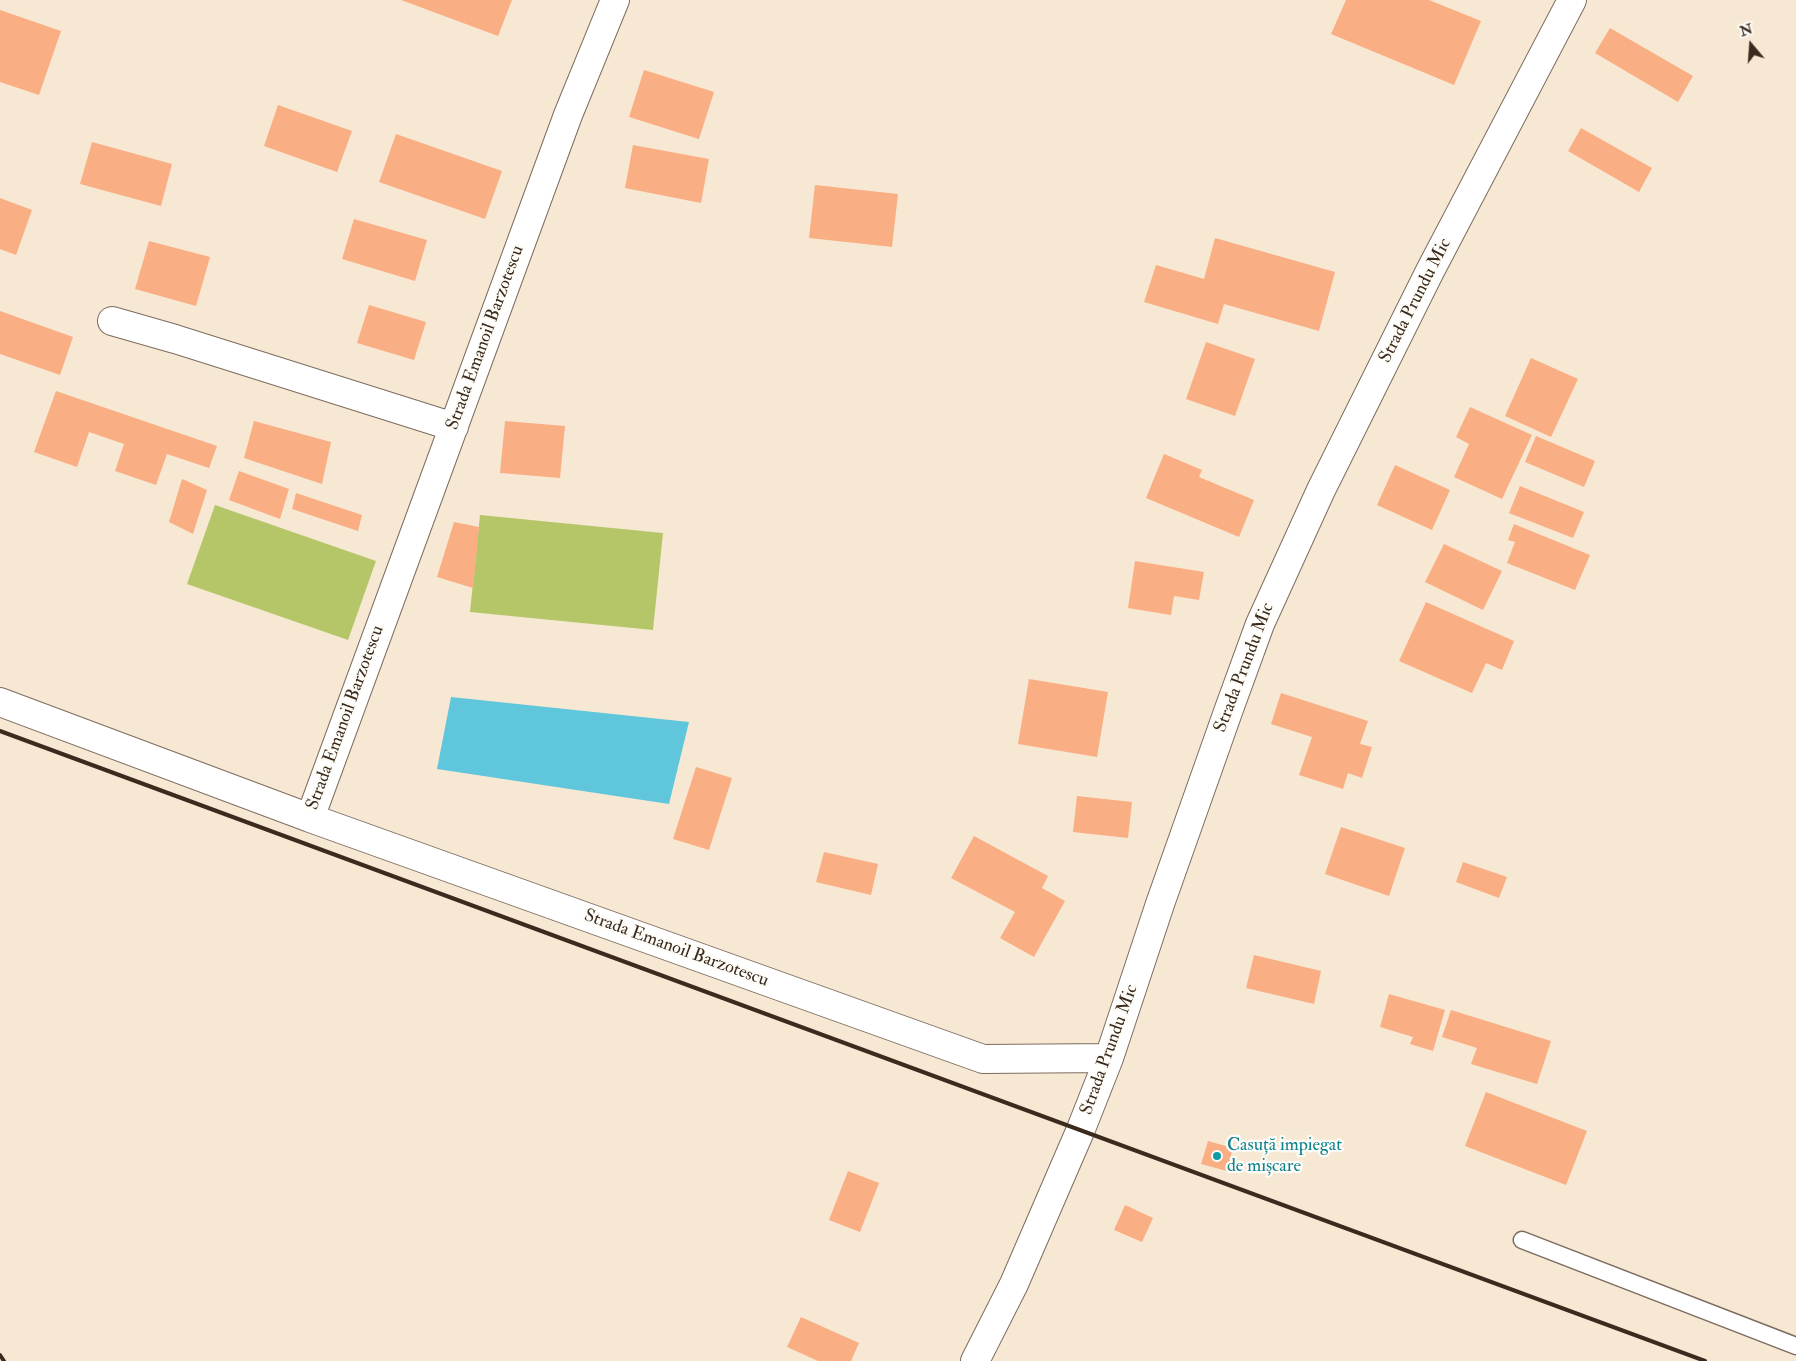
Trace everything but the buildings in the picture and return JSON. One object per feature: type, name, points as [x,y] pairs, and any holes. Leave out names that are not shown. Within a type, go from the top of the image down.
[{"type":"street","name":"Strada Emanoil Barzotescu","points":[[615,0],[568,115],[310,818],[983,1059],[1109,1058]]},
{"type":"street","name":"Strada Prundu Mic","points":[[975,1361],[1014,1284],[1077,1138],[1109,1058],[1160,904],[1260,624],[1322,490],[1430,271],[1572,0]]},
{"type":"street","points":[[112,321],[454,427]]},
{"type":"street","points":[[0,702],[310,818]]},
{"type":"lane","points":[[1522,1240],[1796,1346]]},
{"type":"green space","points":[[215,505],[376,561],[348,640],[187,584]]},
{"type":"green space","points":[[480,515],[663,533],[653,630],[470,612]]},
{"type":"water","points":[[451,697],[689,722],[669,804],[437,769]]},
{"type":"railway","points":[[0,731],[1705,1361]]},
{"type":"railway","points":[[0,1355],[4,1361]]},
{"type":"place","name":"Casuță impiegat de mișcare","points":[[1217,1156]]}]
